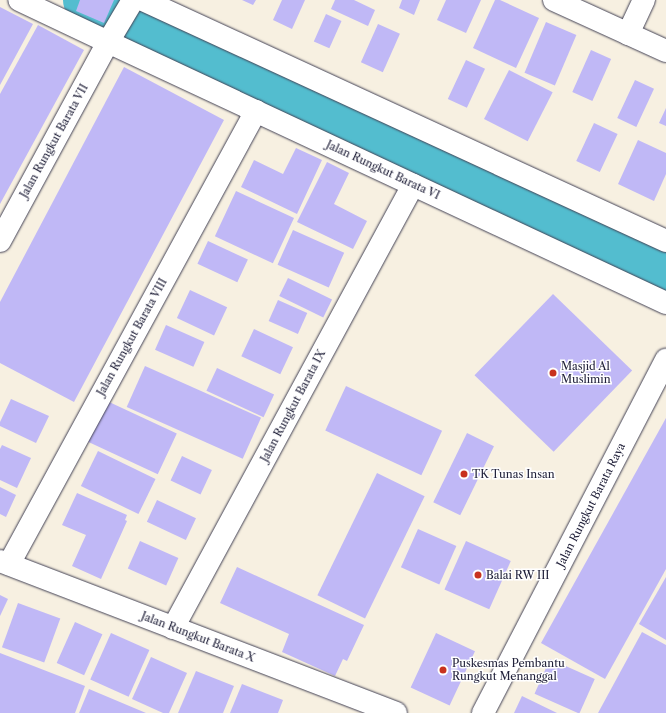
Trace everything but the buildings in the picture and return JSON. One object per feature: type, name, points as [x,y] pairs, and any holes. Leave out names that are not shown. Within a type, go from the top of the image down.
[{"type":"street","name":"Jalan Rungkut Barata VI","points":[[19,0],[111,38],[256,111],[666,303]]},
{"type":"street","points":[[554,0],[666,51]]},
{"type":"street","points":[[628,34],[644,0]]},
{"type":"street","name":"Jalan Rungkut Barata VII","points":[[0,240],[111,38],[134,3]]},
{"type":"street","points":[[134,3],[666,241]]},
{"type":"street","name":"Jalan Rungkut Barata VIII","points":[[4,563],[256,111]]},
{"type":"street","name":"Jalan Rungkut Barata IX","points":[[173,628],[413,185]]},
{"type":"street","name":"Jalan Rungkut Barata Raya","points":[[483,713],[666,360]]},
{"type":"street","name":"Jalan Rungkut Barata X","points":[[4,563],[396,713]]},
{"type":"waterway","points":[[88,0],[666,278]]},
{"type":"place","name":"Masjid Al Muslimin","points":[[553,373]]},
{"type":"place","name":"TK Tunas Insan","points":[[464,474]]},
{"type":"place","name":"Balai RW III","points":[[478,575]]},
{"type":"place","name":"Puskesmas Pembantu Rungkut Menanggal","points":[[443,670]]}]
